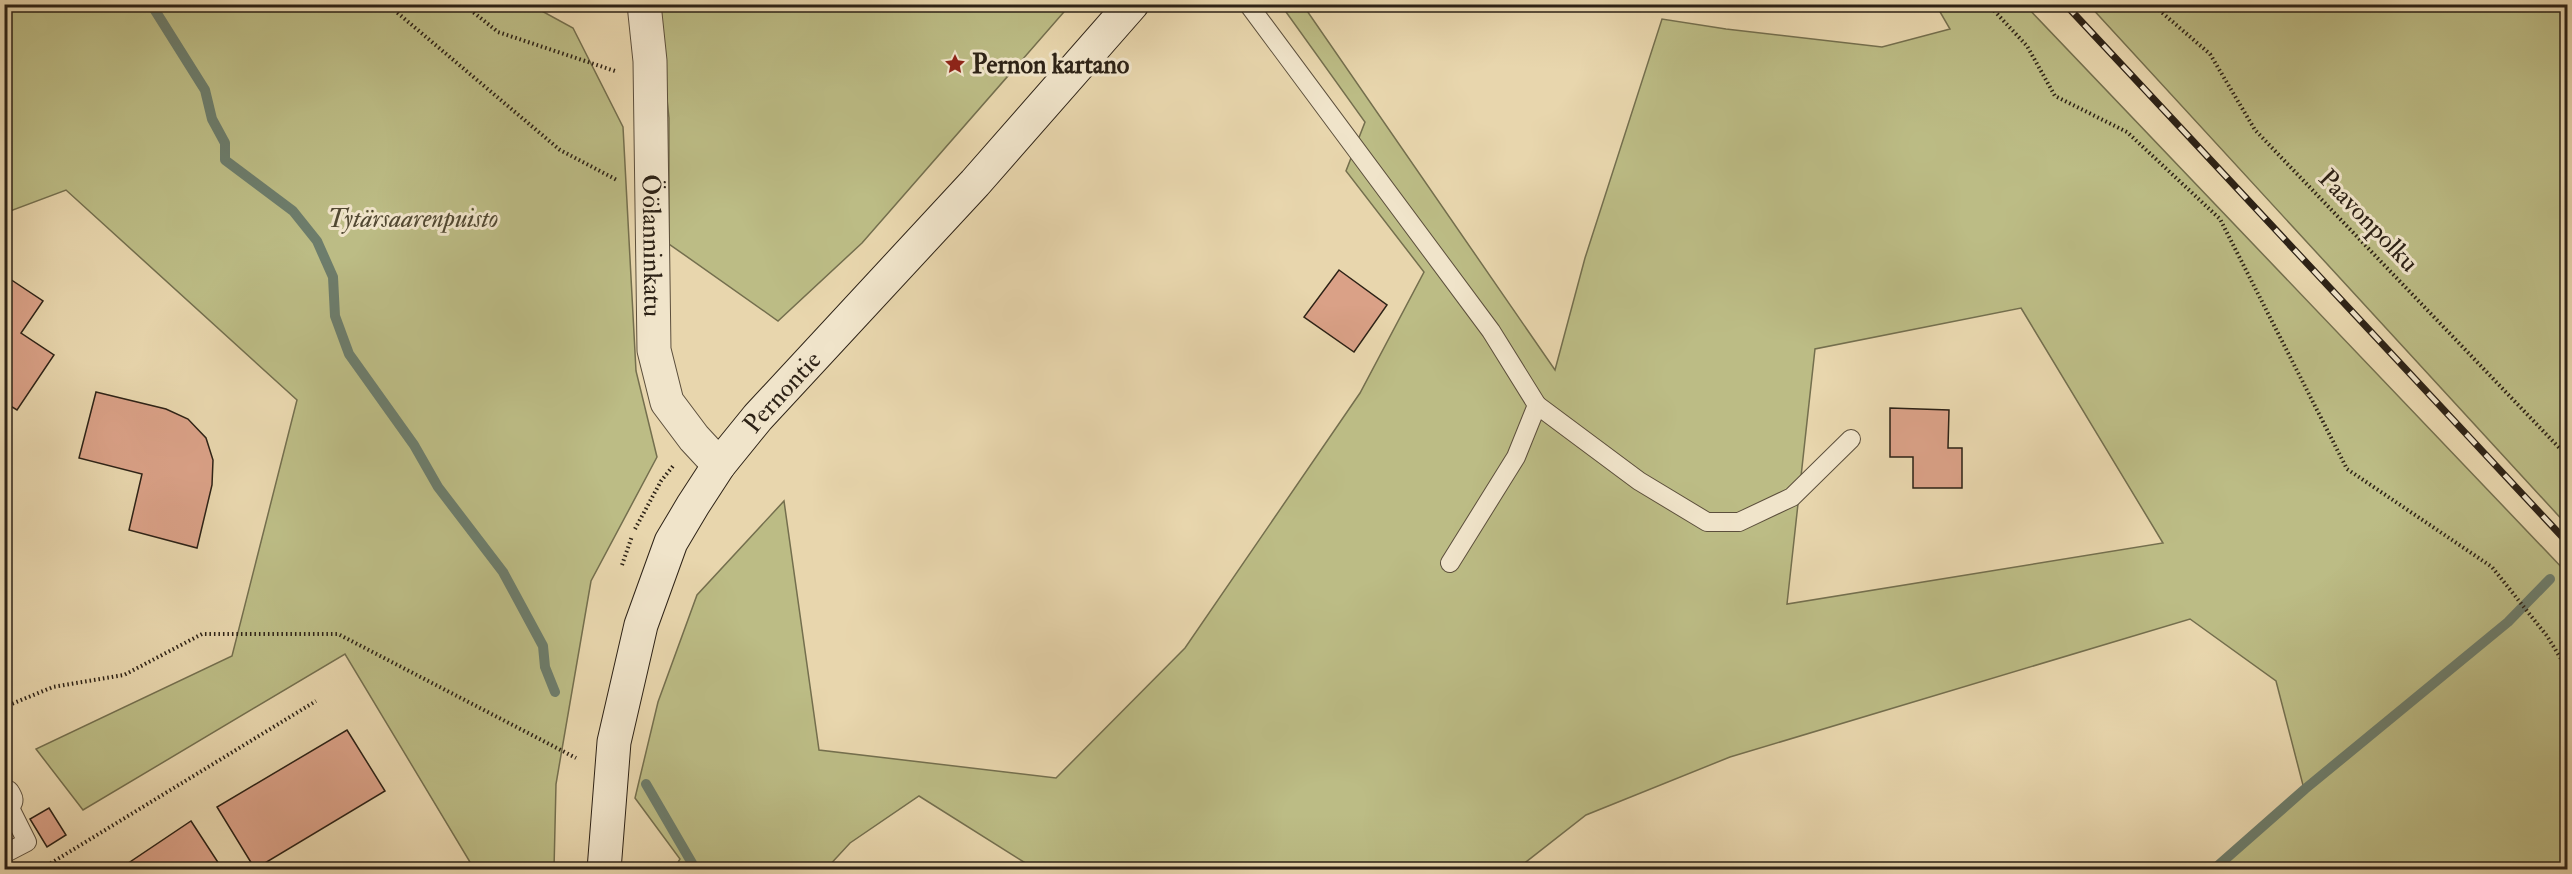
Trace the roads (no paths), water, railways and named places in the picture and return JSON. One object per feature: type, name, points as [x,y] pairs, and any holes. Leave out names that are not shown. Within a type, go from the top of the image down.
[{"type":"street","name":"Öölanninkatu","points":[[644,4],[650,75],[654,350],[667,402],[694,438],[719,465]]},
{"type":"street","name":"Pernontie","points":[[604,870],[614,742],[640,625],[671,542],[719,465],[758,417],[975,183],[1132,4]]},
{"type":"lane","points":[[1248,4],[1491,331],[1537,405],[1639,481],[1707,522],[1739,522],[1792,497],[1851,439]]},
{"type":"lane","points":[[1450,563],[1515,457],[1537,405]]},
{"type":"lane","points":[[4,854],[27,842],[5,798]]},
{"type":"waterway","points":[[151,4],[205,90],[212,119],[225,143],[225,160],[293,211],[317,241],[333,277],[335,316],[349,354],[414,445],[438,487],[503,572],[543,646],[545,667],[555,692]]},
{"type":"waterway","points":[[2213,870],[2305,789],[2508,622],[2550,579]]},
{"type":"waterway","points":[[646,784],[696,870]]},
{"type":"railway","points":[[2065,4],[2568,543]]},
{"type":"place","name":"Pernon kartano","points":[[955,64]]},
{"type":"park label","name":"Tytärsaarenpuisto","points":[[413,218]]}]
